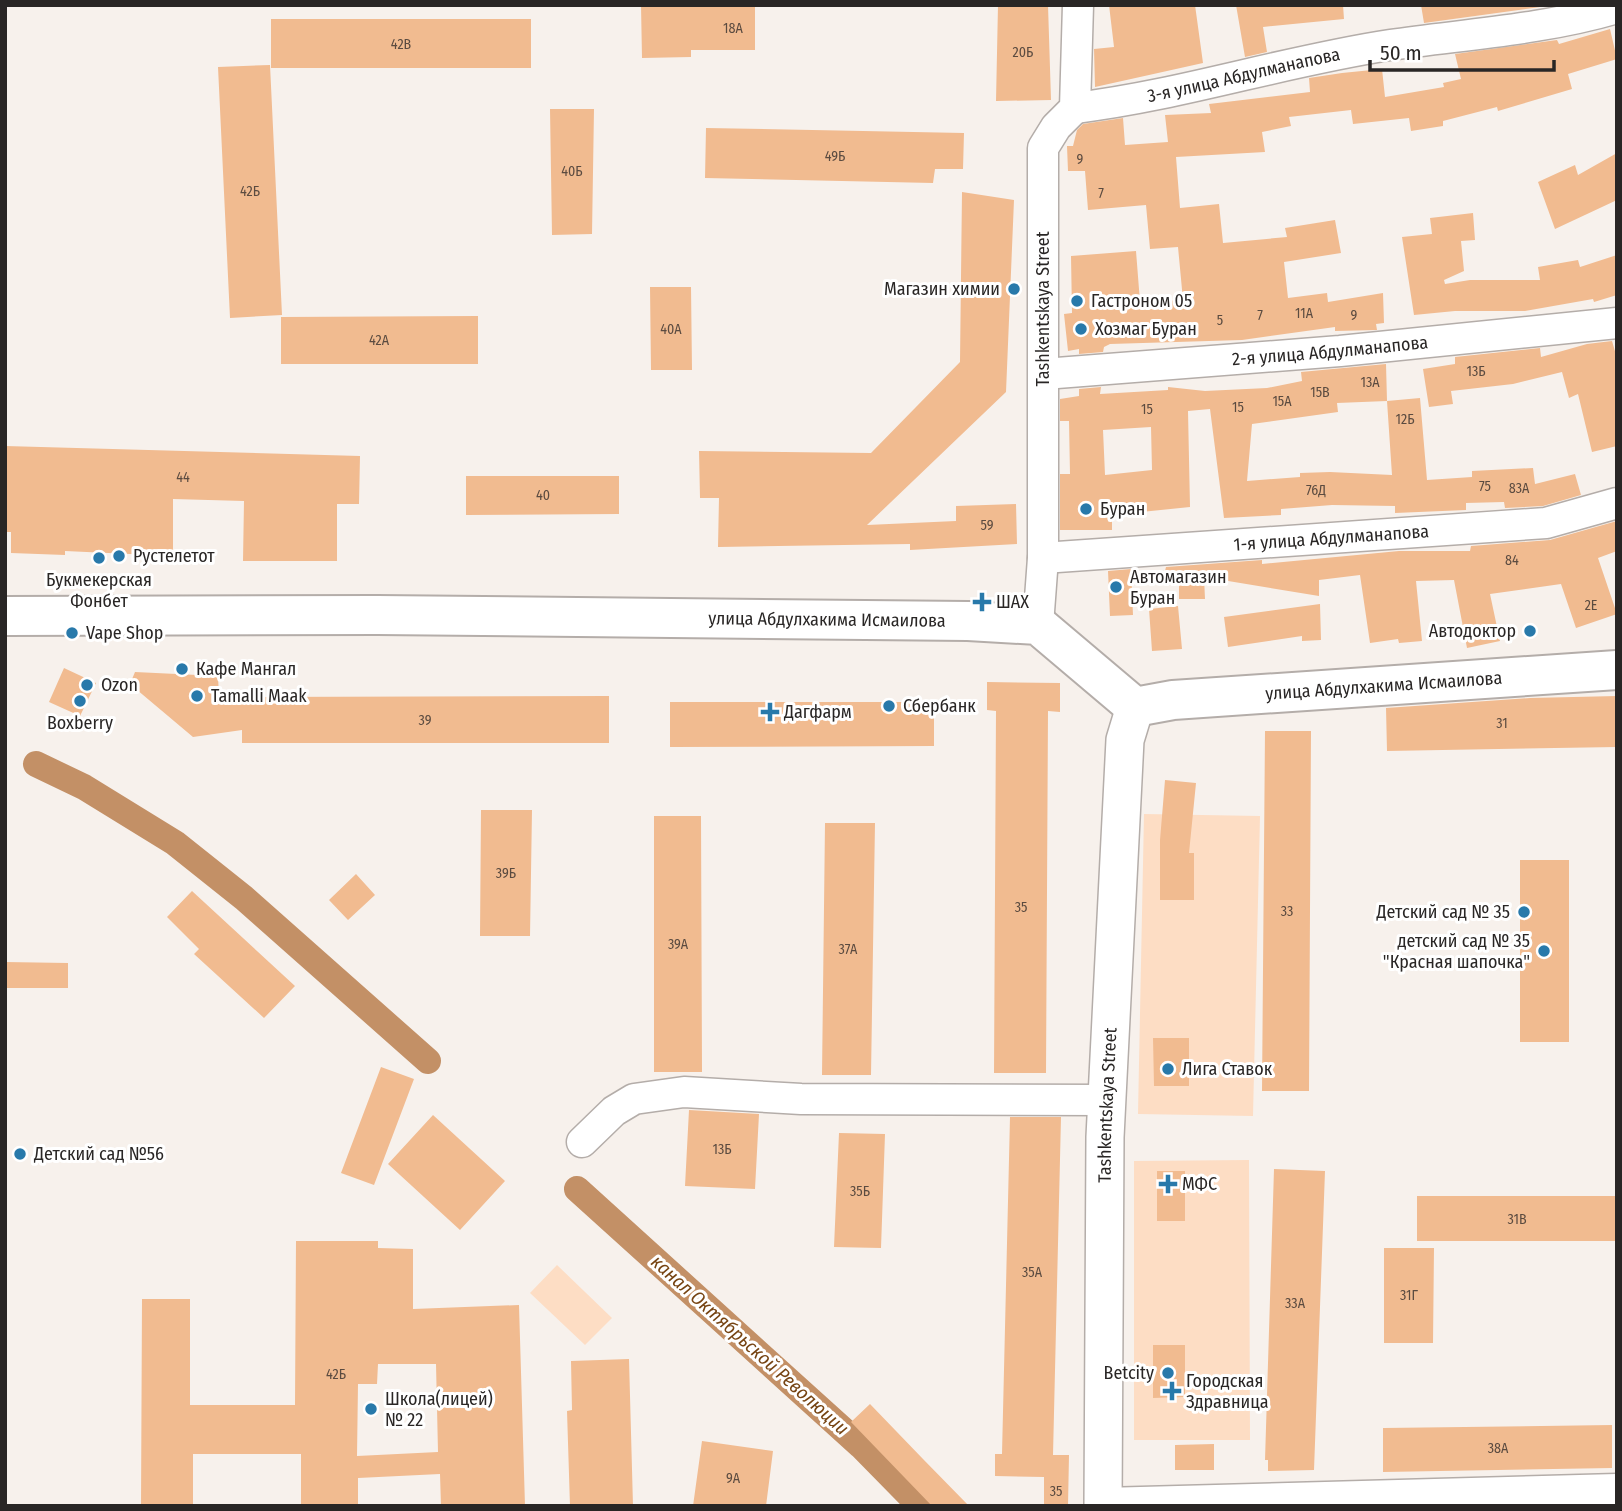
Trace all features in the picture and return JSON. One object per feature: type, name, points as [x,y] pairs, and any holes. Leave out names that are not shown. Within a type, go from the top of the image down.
[{"type":"main road","name":"улица Абдулхакима Исмаилова","points":[[5,616],[377,615],[968,621],[1038,625]]},
{"type":"main road","points":[[1038,625],[1135,707]]},
{"type":"main road","name":"улица Абдулхакима Исмаилова","points":[[1135,707],[1173,700],[1617,670]]},
{"type":"street","points":[[1076,108],[1078,5]]},
{"type":"street","name":"3-я улица Абдулманапова","points":[[1076,108],[1132,101],[1389,45],[1522,30],[1617,8]]},
{"type":"street","name":"Tashkentskaya Street","points":[[1038,625],[1043,558],[1044,148],[1056,127],[1076,108]]},
{"type":"street","name":"2-я улица Абдулманапова","points":[[1044,374],[1340,351],[1617,323]]},
{"type":"street","name":"1-я улица Абдулманапова","points":[[1043,558],[1546,523],[1617,503]]},
{"type":"street","name":"Tashkentskaya Street","points":[[1103,1505],[1105,1137],[1125,740],[1135,707]]},
{"type":"street","points":[[582,1142],[614,1111],[634,1099],[684,1092],[801,1099],[1108,1100]]},
{"type":"street","points":[[1103,1505],[1617,1489]]},
{"type":"shaded area","points":[[1144,814],[1260,816],[1253,1116],[1138,1114]]},
{"type":"shaded area","points":[[1249,1160],[1250,1440],[1134,1440],[1134,1161]]},
{"type":"shaded area","points":[[557,1265],[612,1318],[585,1345],[530,1293]]},
{"type":"building","points":[[641,5],[755,5],[755,50],[691,50],[691,57],[642,58]]},
{"type":"building","points":[[998,5],[1048,5],[1051,100],[996,101]]},
{"type":"building","points":[[1109,5],[1195,5],[1203,63],[1095,87],[1094,49],[1114,47]]},
{"type":"building","points":[[1236,5],[1343,5],[1344,19],[1263,27],[1267,52],[1245,57]]},
{"type":"building","points":[[1421,5],[1547,5],[1547,6],[1424,23]]},
{"type":"building","points":[[271,19],[531,19],[531,68],[271,68]]},
{"type":"building","points":[[1610,29],[1617,59],[1568,74],[1572,89],[1498,111],[1497,107],[1443,121],[1443,126],[1411,131],[1409,118],[1353,124],[1351,110],[1289,117],[1291,126],[1262,132],[1265,152],[1176,157],[1180,208],[1219,204],[1223,243],[1287,237],[1285,228],[1335,220],[1341,253],[1284,262],[1288,298],[1327,293],[1328,302],[1383,293],[1384,323],[1376,324],[1377,330],[1335,331],[1335,327],[1242,340],[1110,344],[1104,347],[1103,352],[1079,354],[1079,349],[1068,351],[1064,314],[1072,313],[1071,256],[1136,251],[1140,302],[1183,300],[1178,247],[1150,249],[1146,205],[1088,210],[1085,171],[1068,171],[1067,146],[1073,146],[1077,130],[1083,124],[1123,118],[1125,145],[1168,142],[1165,115],[1211,113],[1209,104],[1310,92],[1309,78],[1382,69],[1385,97],[1444,87],[1443,83],[1461,79],[1455,54],[1557,40],[1559,44]]},
{"type":"building","points":[[270,65],[282,315],[230,318],[218,67]]},
{"type":"building","points":[[550,109],[594,109],[592,234],[552,235]]},
{"type":"building","points":[[706,128],[964,133],[963,169],[935,169],[933,183],[705,178]]},
{"type":"building","points":[[1617,153],[1617,200],[1555,229],[1538,182],[1575,165],[1578,175]]},
{"type":"building","points":[[962,192],[1014,200],[1006,392],[867,525],[956,521],[956,506],[1016,504],[1017,544],[910,550],[910,544],[718,547],[719,498],[700,498],[699,451],[871,453],[960,362]]},
{"type":"building","points":[[1473,213],[1475,240],[1461,241],[1464,271],[1444,280],[1445,284],[1470,280],[1540,280],[1538,267],[1578,260],[1580,267],[1617,255],[1617,295],[1594,302],[1593,299],[1525,311],[1455,311],[1414,315],[1402,237],[1432,234],[1430,218]]},
{"type":"building","points":[[650,287],[691,287],[692,370],[651,370]]},
{"type":"building","points":[[478,316],[478,364],[281,364],[281,317]]},
{"type":"building","points":[[1612,341],[1617,358],[1617,446],[1592,452],[1578,394],[1569,398],[1562,372],[1513,384],[1451,391],[1453,404],[1429,407],[1423,369],[1455,364],[1455,357],[1540,348],[1541,357],[1587,344]]},
{"type":"building","points":[[1386,364],[1387,401],[1420,398],[1427,480],[1472,477],[1472,471],[1533,468],[1535,484],[1575,474],[1581,495],[1543,506],[1505,508],[1504,502],[1466,503],[1466,510],[1395,513],[1395,506],[1332,505],[1281,509],[1281,515],[1224,518],[1210,409],[1188,411],[1190,507],[1112,515],[1112,530],[1060,530],[1060,474],[1070,474],[1069,421],[1060,421],[1060,399],[1079,396],[1079,389],[1101,387],[1100,394],[1168,390],[1168,387],[1205,391],[1267,388],[1302,381],[1301,372]],"holes":[[[1387,401],[1392,475],[1300,473],[1300,477],[1247,481],[1252,424],[1338,412],[1337,403]],[[1151,427],[1152,470],[1105,475],[1103,430]]]},
{"type":"building","points":[[5,446],[360,456],[359,504],[337,504],[337,561],[243,561],[244,501],[173,499],[173,556],[65,551],[65,555],[11,553],[11,532],[5,532]]},
{"type":"building","points":[[466,476],[619,476],[619,514],[466,515]]},
{"type":"building","points":[[1617,521],[1617,551],[1598,558],[1617,614],[1576,628],[1561,584],[1490,594],[1500,641],[1467,648],[1454,580],[1416,581],[1422,641],[1399,643],[1398,639],[1370,643],[1360,575],[1319,580],[1319,596],[1204,577],[1205,599],[1179,599],[1179,573],[1165,571],[1166,567],[1262,560],[1262,564],[1399,551],[1470,551],[1471,546],[1550,540]]},
{"type":"building","points":[[1131,569],[1133,615],[1110,616],[1108,571]]},
{"type":"building","points":[[1320,604],[1321,640],[1302,641],[1302,636],[1228,647],[1224,617]]},
{"type":"building","points":[[1178,606],[1182,649],[1152,651],[1149,609]]},
{"type":"building","points":[[64,668],[96,683],[80,716],[49,702]]},
{"type":"building","points":[[135,672],[218,676],[219,697],[609,696],[609,743],[242,743],[242,730],[193,737],[130,684]]},
{"type":"building","points":[[987,682],[1060,683],[1060,712],[1048,711],[1046,1073],[994,1073],[996,711],[987,710]]},
{"type":"building","points":[[1617,696],[1617,747],[1387,751],[1386,708],[1530,698]]},
{"type":"building","points":[[670,702],[934,702],[934,746],[670,747]]},
{"type":"building","points":[[1265,731],[1311,731],[1309,1091],[1262,1091]]},
{"type":"building","points":[[1165,780],[1196,783],[1189,853],[1194,853],[1194,900],[1160,900],[1160,840]]},
{"type":"building","points":[[481,810],[532,810],[530,936],[480,936]]},
{"type":"building","points":[[654,816],[701,816],[702,1072],[654,1072]]},
{"type":"building","points":[[825,823],[875,823],[871,1075],[822,1075]]},
{"type":"building","name":"детский сад № 35 \"Красная шапочка\"","points":[[1520,860],[1569,860],[1569,1042],[1520,1042]]},
{"type":"building","points":[[356,874],[375,895],[348,920],[329,900]]},
{"type":"building","points":[[192,891],[295,986],[264,1018],[194,954],[199,949],[167,917]]},
{"type":"building","points":[[5,962],[68,963],[68,988],[5,988]]},
{"type":"building","points":[[1153,1038],[1189,1038],[1189,1086],[1154,1086]]},
{"type":"building","points":[[381,1067],[414,1079],[374,1185],[341,1173]]},
{"type":"building","points":[[689,1110],[759,1114],[755,1189],[685,1186]]},
{"type":"building","points":[[433,1115],[505,1181],[460,1230],[388,1164]]},
{"type":"building","points":[[1010,1117],[1061,1117],[1053,1455],[1069,1455],[1068,1506],[1044,1506],[1044,1477],[995,1476],[995,1454],[1002,1454]]},
{"type":"building","points":[[839,1133],[885,1134],[881,1248],[834,1247]]},
{"type":"building","points":[[1274,1169],[1325,1171],[1314,1470],[1268,1471],[1268,1460],[1265,1460]]},
{"type":"building","points":[[1157,1171],[1185,1171],[1185,1221],[1157,1221]]},
{"type":"building","points":[[1417,1196],[1617,1196],[1617,1241],[1417,1241]]},
{"type":"building","points":[[296,1241],[378,1241],[378,1248],[413,1249],[413,1309],[519,1305],[525,1506],[441,1506],[440,1474],[358,1478],[358,1506],[301,1506],[301,1454],[193,1454],[193,1506],[141,1506],[142,1299],[190,1299],[190,1405],[295,1405]],"holes":[[[378,1364],[436,1364],[438,1452],[357,1456],[358,1384],[377,1384]]]},
{"type":"building","points":[[1384,1248],[1434,1248],[1433,1343],[1384,1343]]},
{"type":"building","points":[[1153,1345],[1185,1345],[1185,1397],[1153,1398]]},
{"type":"building","points":[[629,1359],[633,1506],[570,1506],[567,1411],[572,1410],[571,1361]]},
{"type":"building","points":[[870,1404],[969,1506],[932,1506],[851,1422]]},
{"type":"building","points":[[1612,1425],[1612,1468],[1383,1472],[1383,1428]]},
{"type":"building","points":[[702,1441],[773,1451],[766,1506],[693,1506]]},
{"type":"building","points":[[1214,1444],[1214,1470],[1175,1470],[1175,1445]]},
{"type":"waterway","points":[[36,764],[84,787],[175,843],[244,898],[428,1061]]},
{"type":"waterway","name":"канал Октябрьской Революции","points":[[577,1189],[861,1446],[920,1506]]},
{"type":"place","name":"Магазин химии","points":[[1014,289]]},
{"type":"place","name":"Гастроном 05","points":[[1077,301]]},
{"type":"place","name":"Хозмаг Буран","points":[[1081,329]]},
{"type":"place","name":"Буран","points":[[1086,509]]},
{"type":"place","name":"Рустелетот","points":[[119,556]]},
{"type":"place","name":"Букмекерская Фонбет","points":[[99,558]]},
{"type":"place","name":"Автомагазин Буран","points":[[1116,587]]},
{"type":"place","name":"ШАХ","points":[[982,602]]},
{"type":"place","name":"Автодоктор","points":[[1530,631]]},
{"type":"place","name":"Vape Shop","points":[[72,633]]},
{"type":"place","name":"Кафе Мангал","points":[[182,669]]},
{"type":"place","name":"Ozon","points":[[87,685]]},
{"type":"place","name":"Tamalli Maak","points":[[197,696]]},
{"type":"place","name":"Boxberry","points":[[80,701]]},
{"type":"place","name":"Сбербанк","points":[[889,706]]},
{"type":"place","name":"Дагфарм","points":[[770,712]]},
{"type":"place","name":"Детский сад № 35","points":[[1524,912]]},
{"type":"place","name":"детский сад № 35 \"Красная шапочка\"","points":[[1544,951]]},
{"type":"place","name":"Лига Ставок","points":[[1168,1069]]},
{"type":"place","name":"Детский сад №56","points":[[20,1154]]},
{"type":"place","name":"МФС","points":[[1168,1184]]},
{"type":"place","name":"Betcity","points":[[1168,1373]]},
{"type":"place","name":"Городская Здравница","points":[[1172,1391]]},
{"type":"place","name":"Школа(лицей) № 22","points":[[371,1409]]}]
